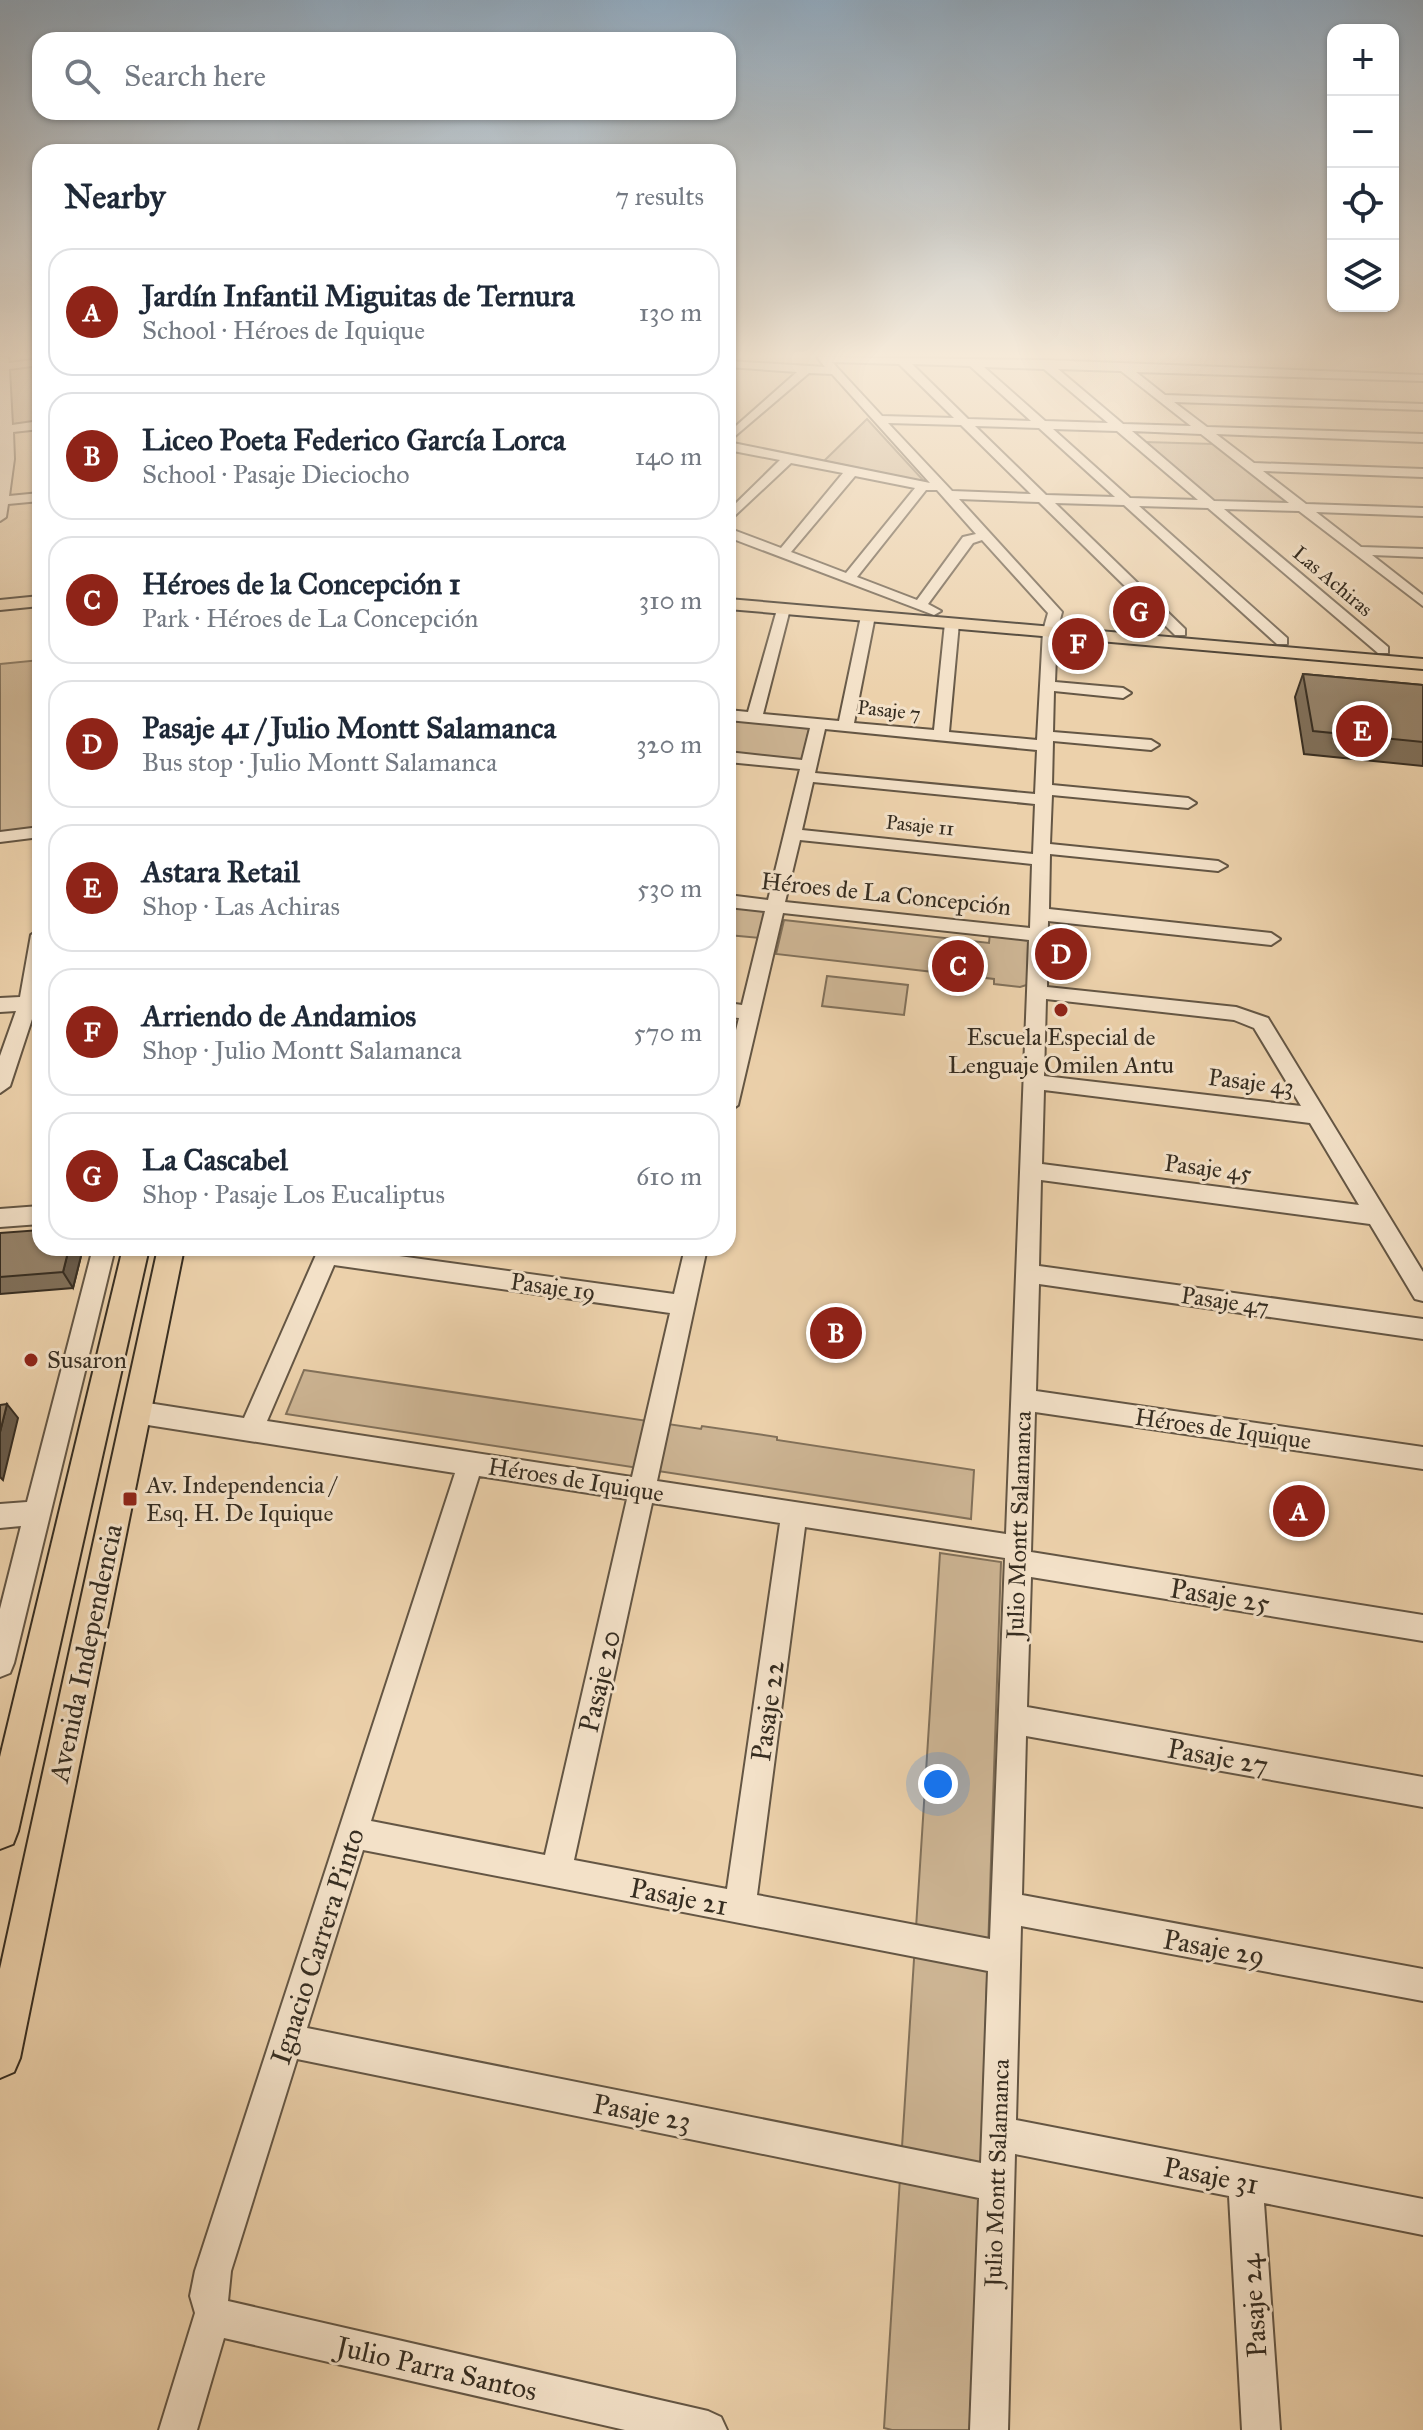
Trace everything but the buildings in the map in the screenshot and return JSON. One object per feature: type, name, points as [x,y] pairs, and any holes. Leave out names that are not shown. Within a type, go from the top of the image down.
[{"type":"main road","points":[[0,594],[32,591]]},
{"type":"main road","points":[[736,594],[927,608],[1051,626],[1423,664]]},
{"type":"main road","points":[[0,605],[32,602]]},
{"type":"main road","points":[[736,605],[952,623],[1180,632],[1423,653]]},
{"type":"main road","name":"Avenida Independencia","points":[[0,1831],[134,1256]]},
{"type":"main road","name":"Avenida Independencia","points":[[0,2058],[169,1256]]},
{"type":"street","points":[[0,517],[3,470]]},
{"type":"street","points":[[736,510],[776,470]]},
{"type":"street","points":[[927,470],[1054,607],[1051,626]]},
{"type":"street","points":[[1013,470],[1180,632]]},
{"type":"street","points":[[1092,470],[1282,641]]},
{"type":"street","name":"Las Achiras","points":[[1172,470],[1383,650]]},
{"type":"street","points":[[1255,470],[1421,599]]},
{"type":"street","points":[[1348,470],[1423,473]]},
{"type":"street","points":[[783,553],[852,471],[946,491],[1041,498],[1423,512]]},
{"type":"street","points":[[849,578],[923,486]]},
{"type":"street","points":[[2,501],[32,498]]},
{"type":"street","points":[[736,535],[927,608],[968,540],[986,535]]},
{"type":"street","points":[[736,547],[748,540]]},
{"type":"street","points":[[1358,551],[1423,553]]},
{"type":"street","points":[[754,717],[783,609]]},
{"type":"street","points":[[846,726],[868,616]]},
{"type":"street","points":[[941,735],[952,623]]},
{"type":"street","name":"Julio Montt Salamanca","points":[[989,2430],[1045,741],[1055,686],[1051,626]]},
{"type":"street","points":[[1055,686],[1123,693]]},
{"type":"street","name":"Pasaje 7","points":[[736,716],[941,735],[1151,745]]},
{"type":"street","points":[[736,1070],[819,723]]},
{"type":"street","points":[[736,758],[808,771],[1043,795],[1188,803]]},
{"type":"street","points":[[0,837],[32,833]]},
{"type":"street","name":"Pasaje 11","points":[[794,834],[1218,866]]},
{"type":"street","name":"Héroes de La Concepción","points":[[736,902],[1039,935]]},
{"type":"street","points":[[1039,914],[1271,939]]},
{"type":"street","points":[[1037,992],[1249,1017],[1269,1031],[1423,1292]]},
{"type":"street","points":[[0,1005],[32,1003]]},
{"type":"street","points":[[0,1086],[32,1008]]},
{"type":"street","points":[[736,1011],[749,1012]]},
{"type":"street","name":"Pasaje 43","points":[[1034,1082],[1319,1116]]},
{"type":"street","name":"Pasaje 45","points":[[1031,1171],[1378,1216]]},
{"type":"street","points":[[0,1218],[32,1216]]},
{"type":"street","points":[[0,1663],[102,1256]]},
{"type":"street","points":[[251,1429],[326,1256]]},
{"type":"street","name":"Pasaje 19","points":[[355,1256],[683,1305]]},
{"type":"street","name":"Pasaje 20","points":[[556,1872],[694,1256]]},
{"type":"street","name":"Pasaje 47","points":[[1027,1273],[1423,1329]]},
{"type":"street","name":"Héroes de Iquique","points":[[1023,1400],[1423,1458]]},
{"type":"street","name":"Héroes de Iquique","points":[[135,1412],[794,1514],[1017,1555]]},
{"type":"street","name":"Ignacio Carrera Pinto","points":[[178,2430],[213,2313],[209,2283],[471,1463]]},
{"type":"street","points":[[0,1516],[37,1513]]},
{"type":"street","name":"Pasaje 22","points":[[740,1907],[794,1514]]},
{"type":"street","name":"Pasaje 25","points":[[1017,1555],[1423,1628]]},
{"type":"street","name":"Pasaje 27","points":[[1012,1719],[1423,1792]]},
{"type":"street","name":"Pasaje 21","points":[[353,1833],[1004,1958]]},
{"type":"street","name":"Pasaje 29","points":[[1006,1908],[1423,1985]]},
{"type":"street","name":"Pasaje 23","points":[[286,2040],[997,2184]]},
{"type":"street","name":"Pasaje 31","points":[[999,2134],[1423,2217]]},
{"type":"street","name":"Pasaje 24","points":[[1245,2182],[1261,2430]]},
{"type":"street","name":"Julio Parra Santos","points":[[213,2313],[227,2321],[708,2430]]},
{"type":"shaded area","points":[[870,470],[914,470],[922,481]]},
{"type":"shaded area","points":[[1179,470],[1248,470],[1291,504],[1216,502]]},
{"type":"shaded area","points":[[32,661],[32,829],[0,833],[0,664]]},
{"type":"shaded area","points":[[736,718],[810,725],[802,760],[736,754]]},
{"type":"shaded area","points":[[736,904],[766,907],[760,938],[736,936]]},
{"type":"shaded area","points":[[784,920],[989,943],[990,933],[1027,938],[1033,945],[1030,984],[1020,987],[994,984],[994,979],[776,954]]},
{"type":"shaded area","points":[[827,976],[908,985],[904,1015],[822,1006]]},
{"type":"shaded area","points":[[304,1370],[701,1429],[702,1426],[777,1437],[777,1440],[974,1470],[971,1519],[286,1414]]},
{"type":"shaded area","points":[[940,1553],[1001,1562],[972,2430],[892,2430],[884,2428]]},
{"type":"place","name":"La Cascabel","points":[[1139,612]]},
{"type":"place","name":"Arriendo de Andamios","points":[[1078,644]]},
{"type":"place","name":"Astara Retail","points":[[1362,731]]},
{"type":"place","name":"Pasaje 41 / Julio Montt Salamanca","points":[[1061,954]]},
{"type":"place","name":"Héroes de la Concepción 1","points":[[958,966]]},
{"type":"place","name":"Escuela Especial de Lenguaje Omilen Antu","points":[[1061,1010]]},
{"type":"place","name":"Liceo Poeta Federico García Lorca","points":[[836,1333]]},
{"type":"place","name":"Susaron","points":[[31,1360]]},
{"type":"place","name":"Av. Independencia / Esq. H. De Iquique","points":[[130,1499]]},
{"type":"place","name":"Jardín Infantil Miguitas de Ternura","points":[[1299,1511]]}]
